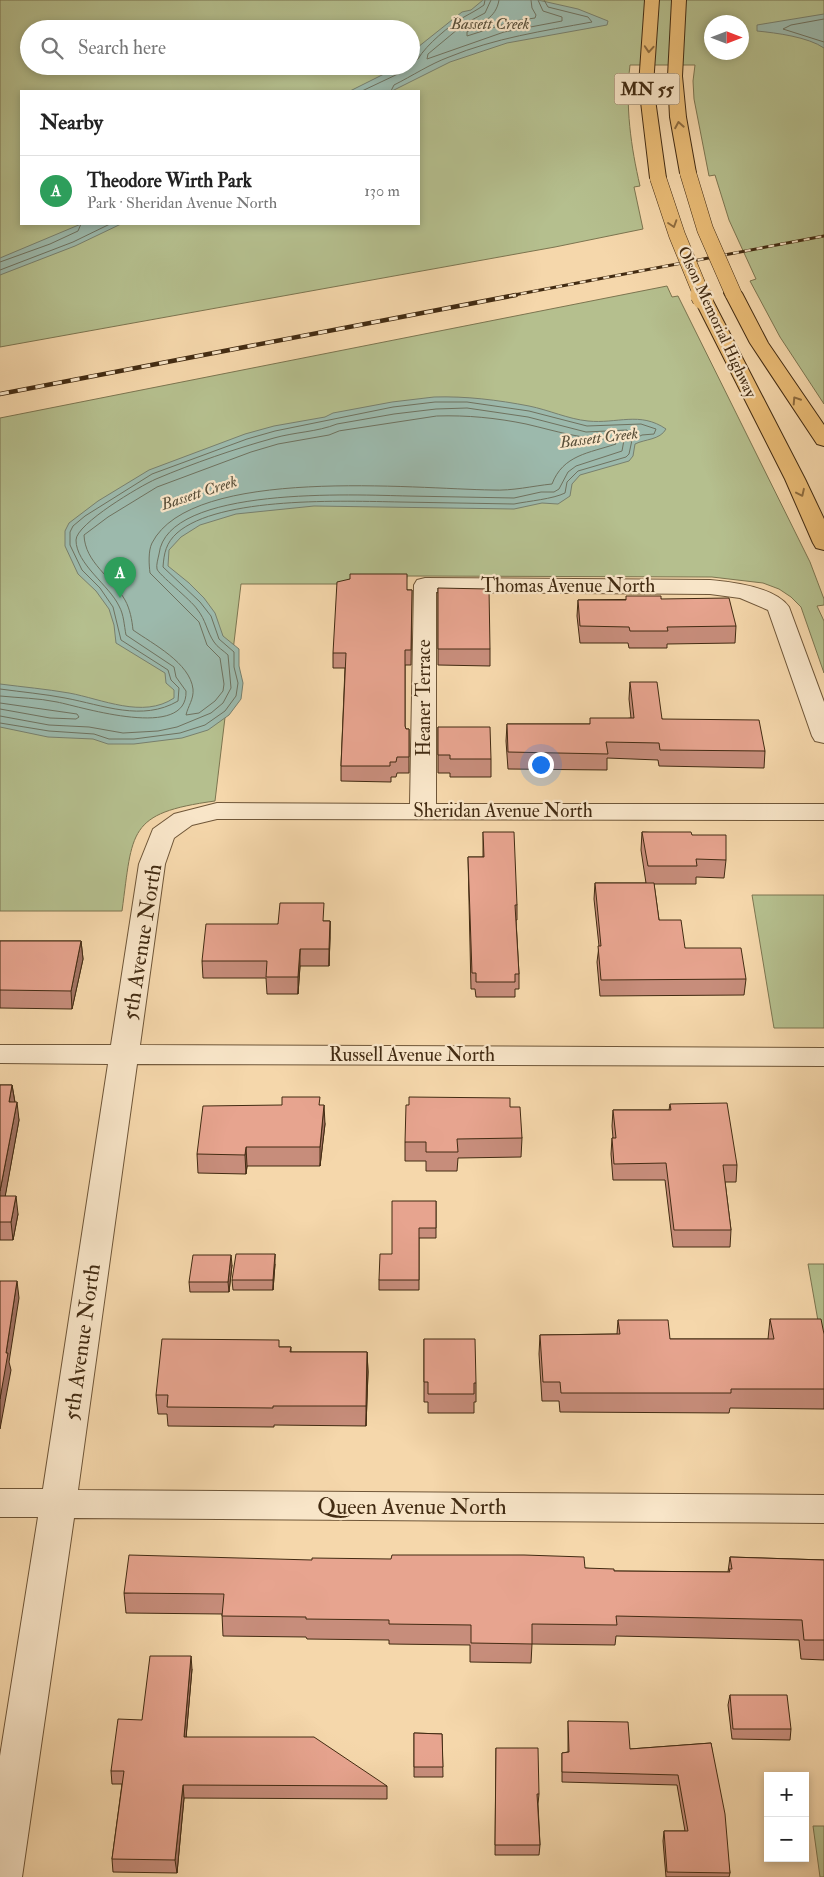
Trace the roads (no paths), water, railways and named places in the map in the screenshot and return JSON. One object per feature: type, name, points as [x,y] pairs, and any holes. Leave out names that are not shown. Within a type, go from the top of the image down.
[{"type":"main road","name":"Olson Memorial Highway","points":[[652,0],[646,84],[648,112],[658,178],[676,236],[703,299],[794,479],[824,543]]},
{"type":"main road","name":"Olson Memorial Highway","points":[[679,0],[675,76],[678,117],[688,173],[705,229],[759,343],[824,440]]},
{"type":"street","name":"Thomas Avenue North","points":[[425,585],[710,587],[741,590],[763,597],[778,607],[824,736]]},
{"type":"street","name":"Heaner Terrace","points":[[424,811],[425,585]]},
{"type":"street","name":"Sheridan Avenue North","points":[[184,818],[217,811],[824,812]]},
{"type":"street","name":"5th Avenue North","points":[[1,1877],[59,1504],[152,864],[162,835],[184,818]]},
{"type":"street","name":"Russell Avenue North","points":[[0,1054],[824,1057]]},
{"type":"street","name":"Queen Avenue North","points":[[0,1503],[824,1509]]},
{"type":"water","name":"Bassett Creek","points":[[483,0],[538,0],[578,9],[608,21],[607,25],[507,43],[450,62],[394,90],[352,90],[382,75],[420,75],[420,45],[462,12],[471,10]]},
{"type":"water","points":[[824,14],[824,48],[801,38],[757,31],[757,25]]},
{"type":"water","points":[[79,225],[119,225],[75,246],[0,275],[0,258]]},
{"type":"water","points":[[434,397],[506,402],[588,421],[638,419],[666,429],[656,437],[635,444],[633,456],[629,461],[580,475],[572,484],[570,496],[558,504],[542,503],[514,509],[314,506],[236,514],[200,525],[181,537],[169,550],[168,566],[204,598],[215,613],[223,636],[239,649],[239,666],[243,683],[241,699],[229,715],[208,730],[182,738],[134,744],[108,744],[93,739],[48,737],[0,727],[0,684],[69,693],[122,706],[149,707],[162,704],[174,698],[174,690],[166,683],[165,673],[116,643],[114,625],[109,609],[96,591],[78,574],[65,546],[65,531],[69,523],[98,501],[149,470],[245,434],[274,426],[325,417],[333,413],[392,402]]},
{"type":"railway","points":[[509,296],[824,236]]},
{"type":"railway","points":[[0,394],[516,295]]},
{"type":"place","name":"Theodore Wirth Park","points":[[120,598]]}]
